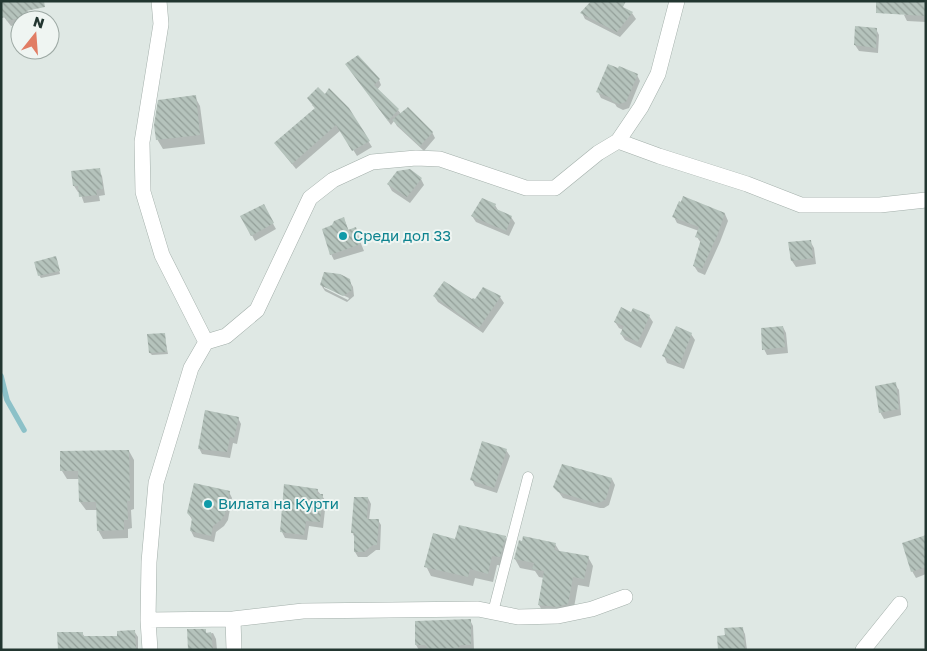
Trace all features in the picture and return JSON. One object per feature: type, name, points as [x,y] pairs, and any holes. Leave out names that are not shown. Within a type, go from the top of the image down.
[{"type":"street","points":[[159,1],[161,24],[142,142],[143,192],[162,255],[206,342]]},
{"type":"street","points":[[150,650],[148,620],[149,562],[156,483],[191,368],[206,342],[226,336],[257,310],[310,198],[333,180],[372,162],[416,158],[440,159],[526,188],[555,188],[598,153],[618,140],[641,107],[658,74],[677,1]]},
{"type":"street","points":[[618,140],[659,156],[747,184],[801,204],[880,205],[926,200]]},
{"type":"street","points":[[148,620],[233,619],[303,611],[478,610],[518,617],[558,616],[592,609],[625,597]]},
{"type":"street","points":[[863,650],[900,604]]},
{"type":"street","points":[[233,619],[234,650]]},
{"type":"lane","points":[[493,612],[528,477]]},
{"type":"building","points":[[1,1],[44,1],[45,7],[31,10],[10,10],[10,20],[7,21],[6,17],[1,18]]},
{"type":"building","points":[[591,1],[626,1],[623,7],[633,12],[617,32],[580,13]]},
{"type":"building","points":[[876,1],[926,3],[926,16],[876,13]]},
{"type":"building","points":[[855,26],[877,28],[876,48],[854,45]]},
{"type":"building","points":[[358,55],[380,79],[374,85],[399,109],[388,121],[345,64]]},
{"type":"building","points":[[608,64],[618,68],[619,66],[638,74],[626,102],[619,104],[612,101],[611,98],[596,92]]},
{"type":"building","points":[[318,87],[325,94],[329,88],[349,108],[370,141],[352,151],[336,125],[292,164],[274,143],[315,108],[307,98]]},
{"type":"building","points":[[196,95],[200,135],[156,140],[154,125],[158,100]]},
{"type":"building","points":[[408,107],[433,132],[420,146],[392,120]]},
{"type":"building","points":[[100,168],[103,189],[96,190],[97,195],[79,197],[78,186],[73,186],[71,171]]},
{"type":"building","points":[[410,169],[422,178],[407,197],[387,184],[397,171]]},
{"type":"building","points":[[683,196],[725,213],[702,269],[693,266],[701,239],[695,237],[699,227],[672,217]]},
{"type":"building","points":[[482,198],[496,204],[494,208],[512,216],[506,231],[471,216]]},
{"type":"building","points":[[264,204],[274,223],[251,236],[240,216]]},
{"type":"building","name":"Среди дол 33","points":[[344,217],[348,230],[356,227],[361,244],[330,255],[322,229]]},
{"type":"building","points":[[811,240],[813,258],[791,261],[788,242]]},
{"type":"building","points":[[56,256],[60,271],[38,276],[34,262]]},
{"type":"building","points":[[324,272],[340,274],[350,279],[352,290],[343,296],[320,285]]},
{"type":"building","points":[[444,281],[472,299],[475,299],[483,287],[501,296],[479,328],[433,296]]},
{"type":"building","points":[[621,307],[631,312],[633,308],[650,315],[638,342],[620,334],[624,326],[614,322]]},
{"type":"building","points":[[676,326],[692,333],[680,364],[662,356]]},
{"type":"building","points":[[783,326],[785,347],[762,350],[761,328]]},
{"type":"building","points":[[165,333],[167,352],[149,353],[147,334]]},
{"type":"building","points":[[896,382],[899,409],[879,413],[875,386]]},
{"type":"building","points":[[205,410],[239,417],[234,438],[230,437],[227,452],[198,449]]},
{"type":"building","points":[[482,441],[507,449],[494,488],[470,480]]},
{"type":"building","points":[[129,450],[130,501],[127,501],[128,520],[124,520],[124,530],[97,531],[96,502],[79,502],[78,471],[60,471],[60,451]]},
{"type":"building","points":[[562,464],[612,478],[606,499],[595,503],[558,492],[553,487]]},
{"type":"building","name":"Вилата на Курти","points":[[194,483],[230,491],[225,514],[213,526],[211,536],[190,531],[192,518],[187,513]]},
{"type":"building","points":[[284,484],[318,489],[317,494],[323,494],[320,522],[306,521],[304,535],[280,532]]},
{"type":"building","points":[[354,497],[368,497],[367,519],[379,519],[377,545],[373,545],[364,552],[354,552],[354,533],[351,533]]},
{"type":"building","points":[[459,525],[506,536],[500,557],[492,556],[488,574],[470,569],[468,577],[424,567],[433,533],[455,539]]},
{"type":"building","points":[[926,535],[926,567],[911,572],[902,543]]},
{"type":"building","points":[[523,536],[556,543],[554,550],[589,556],[584,579],[573,577],[568,604],[557,607],[538,605],[544,571],[532,569],[534,563],[514,559],[519,540],[522,541]]},
{"type":"building","points":[[471,619],[471,645],[461,645],[458,648],[429,649],[425,645],[415,645],[415,621]]},
{"type":"building","points":[[743,627],[745,650],[718,650],[717,636],[725,635],[724,628]]},
{"type":"building","points":[[187,629],[206,629],[206,633],[211,632],[213,650],[188,650]]},
{"type":"building","points":[[135,630],[136,650],[58,650],[57,632],[83,632],[83,636],[117,636],[117,631]]},
{"type":"waterway","points":[[1,376],[7,400],[24,430]]},
{"type":"place","name":"Среди дол 33","points":[[343,236]]},
{"type":"place","name":"Вилата на Курти","points":[[208,504]]}]
